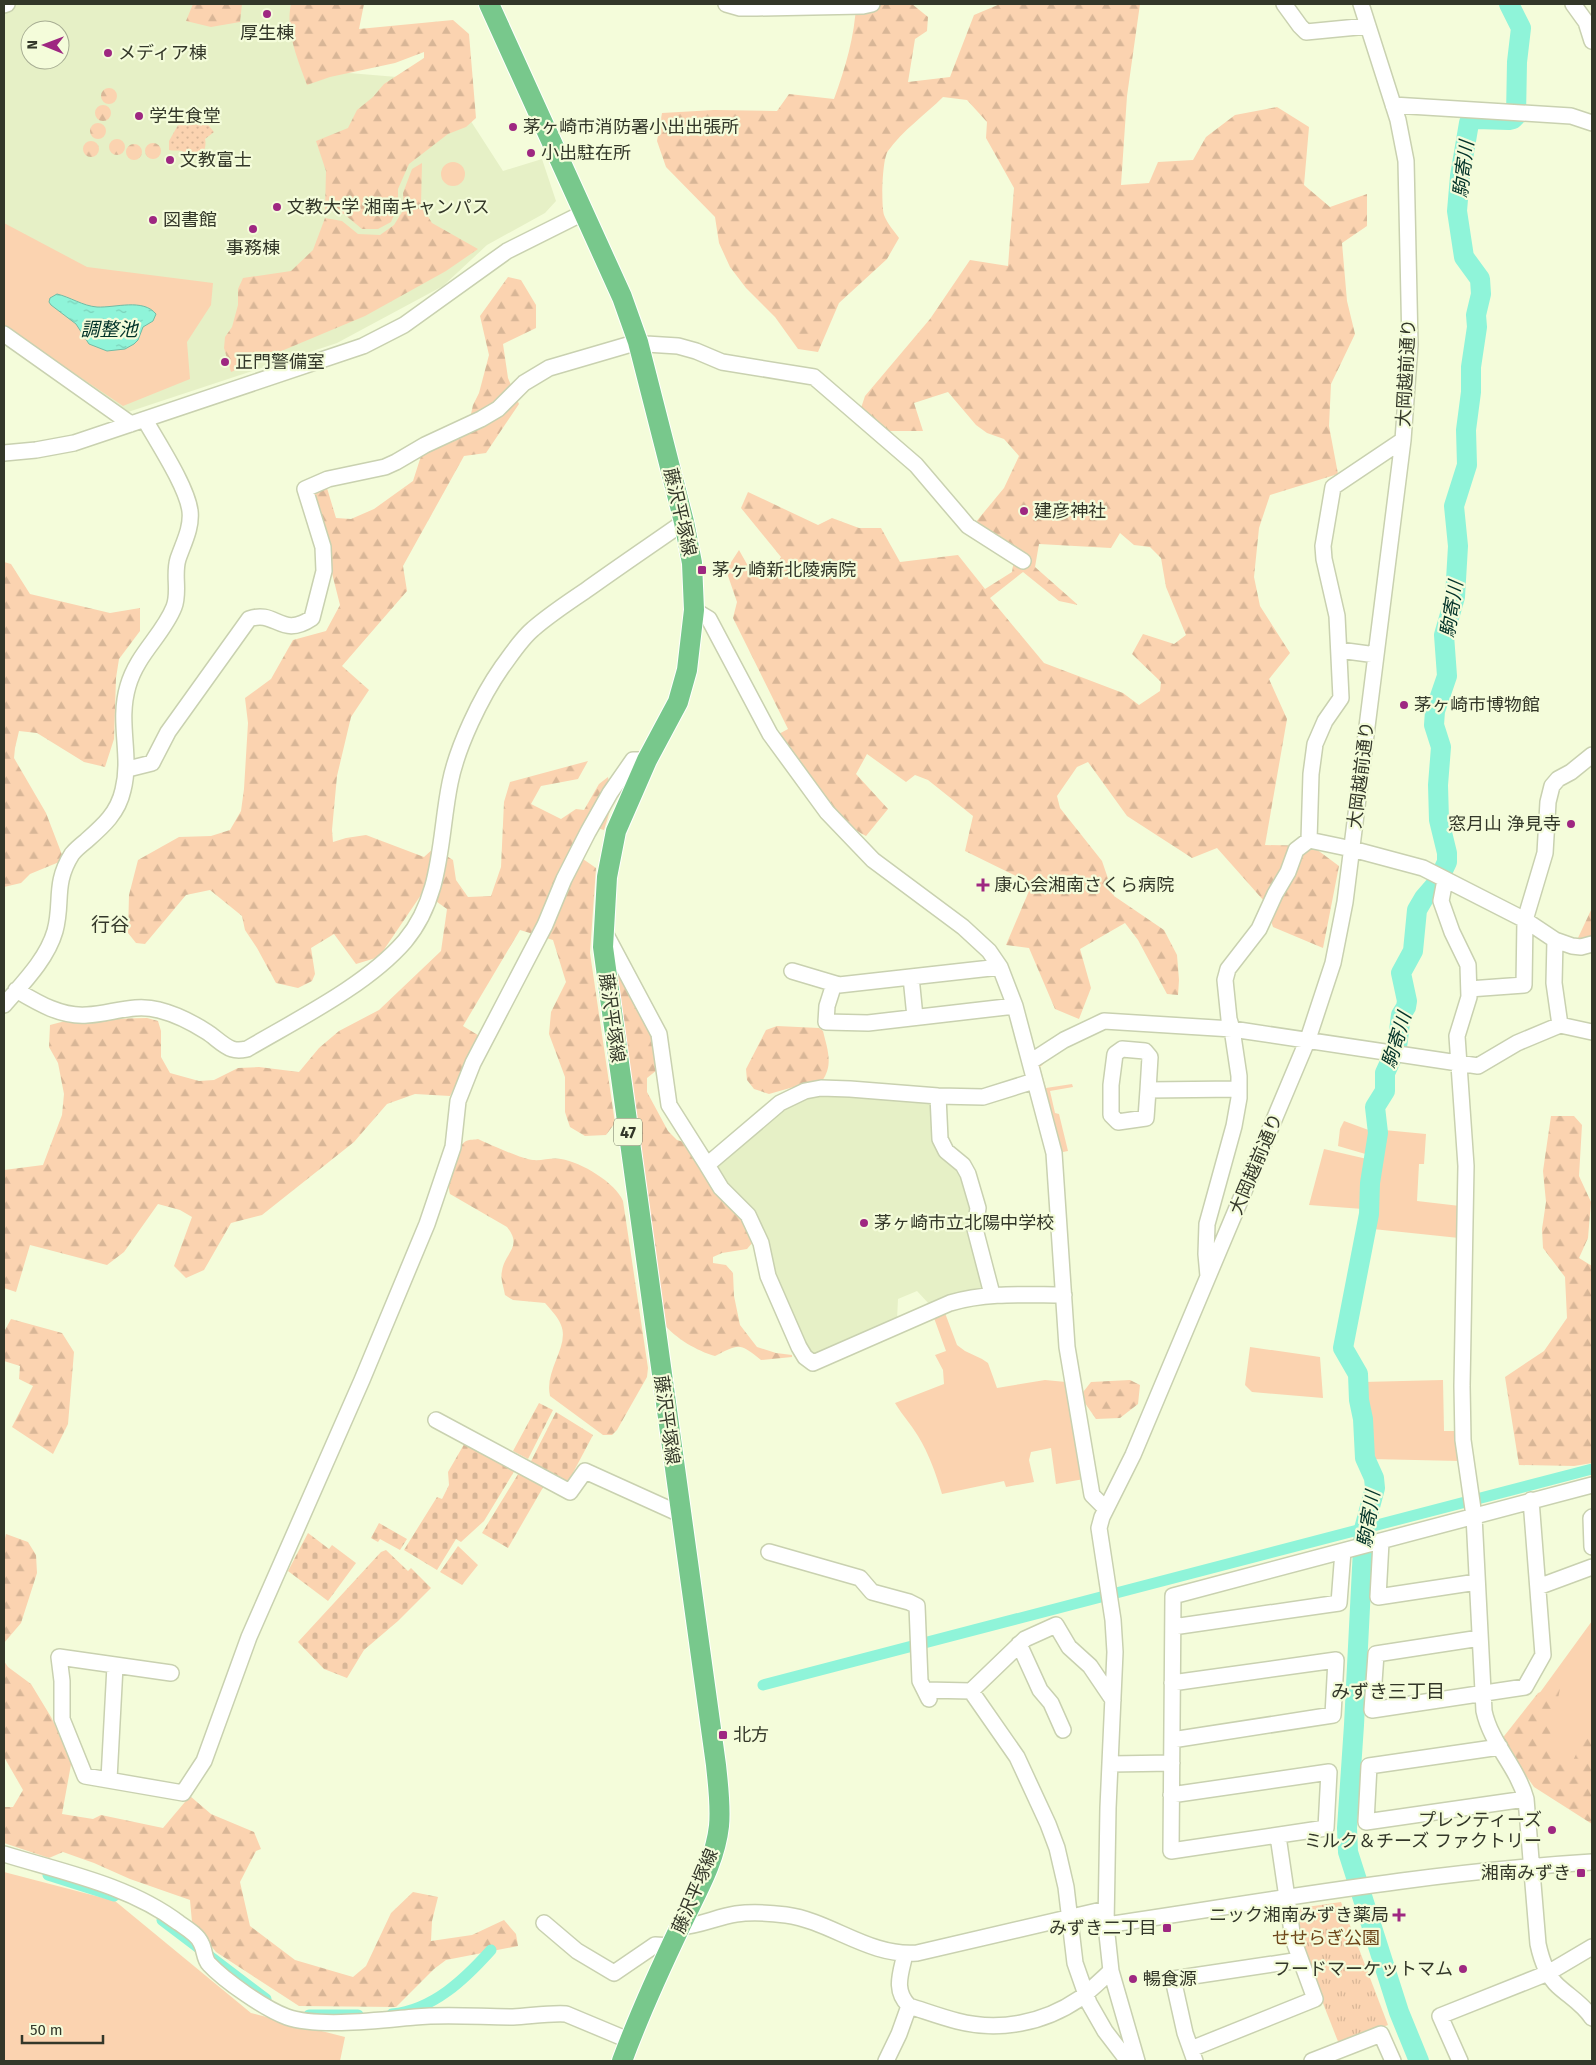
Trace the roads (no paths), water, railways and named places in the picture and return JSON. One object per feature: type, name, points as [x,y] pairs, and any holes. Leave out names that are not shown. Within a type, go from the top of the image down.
[{"type":"main road","name":"藤沢平塚線","points":[[489,4],[622,297],[638,342],[684,522],[692,563],[694,610],[687,670],[680,694],[647,760],[616,831],[607,877],[603,948],[719,1801],[719,1826],[714,1849],[703,1880],[680,1927],[622,2061]]},
{"type":"street","points":[[726,4],[740,8],[862,6],[872,4]]},
{"type":"street","points":[[1284,4],[1306,32],[1368,26]]},
{"type":"street","name":"大岡越前通り","points":[[1137,2061],[1111,1971],[1106,1925],[1115,1652],[1099,1528],[1106,1508],[1134,1454],[1308,1039],[1333,963],[1345,902],[1403,440],[1410,345],[1408,194],[1404,147],[1393,105],[1361,4]]},
{"type":"street","points":[[1573,4],[1586,22],[1592,41]]},
{"type":"street","points":[[1393,105],[1571,116],[1592,123]]},
{"type":"street","points":[[4,453],[36,450],[74,443],[363,346],[404,325],[507,251],[583,213]]},
{"type":"street","points":[[4,334],[138,422],[184,492],[190,512],[188,532],[176,569],[174,607],[138,660],[128,685],[123,708],[122,728],[128,769],[123,792],[116,810],[106,823],[74,852],[62,871],[56,929],[40,961],[4,1005]]},
{"type":"street","points":[[128,769],[152,763],[168,732],[249,618],[259,615],[292,628],[301,626],[312,618],[324,571],[322,547],[305,489],[328,479],[390,465],[425,445],[498,409],[524,383],[548,368],[638,342],[678,346],[722,362],[814,377],[916,465],[968,526],[1023,561]]},
{"type":"street","points":[[1309,840],[1311,774],[1315,744],[1325,721],[1341,698],[1337,616],[1324,559],[1323,546],[1333,487],[1403,440]]},
{"type":"street","points":[[16,990],[41,1005],[72,1015],[88,1015],[136,1007],[158,1009],[190,1023],[230,1048],[239,1051],[247,1049],[315,1008],[378,967],[406,940],[424,913],[433,891],[454,763],[491,684],[502,667],[531,630],[684,522]]},
{"type":"street","points":[[694,610],[710,619],[770,734],[827,812],[873,860],[963,927],[989,951],[1000,967],[1016,1006],[1054,1153],[1071,1375],[1092,1495],[1106,1508]]},
{"type":"street","points":[[1339,650],[1376,655]]},
{"type":"street","points":[[1469,989],[1524,985],[1525,920],[1544,853],[1548,802],[1552,786],[1558,778],[1571,772],[1592,756]]},
{"type":"street","points":[[171,1673],[59,1656],[62,1681],[62,1719],[85,1776],[183,1793],[204,1760],[249,1637],[362,1380],[427,1224],[453,1147],[458,1102],[473,1063],[545,925],[564,880],[601,808],[633,760],[647,760]]},
{"type":"street","points":[[1208,1277],[1206,1224],[1234,1126],[1239,1089],[1239,1076],[1229,1019],[1225,980],[1228,968],[1251,942],[1259,929],[1275,894],[1288,872],[1296,850],[1309,840],[1403,862],[1442,878],[1525,920],[1555,940],[1572,946],[1592,944]]},
{"type":"street","points":[[1442,878],[1441,901],[1452,932],[1468,965],[1469,997],[1457,1036],[1466,1166],[1463,1422],[1473,1505],[1482,1694],[1487,1725],[1518,1777],[1526,1799],[1538,1944],[1541,1957],[1548,1974],[1556,1985],[1585,2007],[1592,2018]]},
{"type":"street","points":[[603,929],[660,1034],[669,1105],[721,1188],[748,1215],[761,1243],[768,1276],[805,1357],[813,1363],[950,1303],[970,1297],[992,1294],[1064,1295]]},
{"type":"street","points":[[1555,940],[1554,983],[1560,1025]]},
{"type":"street","points":[[792,972],[834,984],[1000,967]]},
{"type":"street","points":[[911,977],[915,1017]]},
{"type":"street","points":[[834,984],[826,1006],[826,1022],[868,1022],[1016,1006]]},
{"type":"street","points":[[1030,1062],[1064,1040],[1104,1022],[1232,1029],[1308,1039],[1460,1065],[1478,1066],[1517,1043],[1560,1025],[1592,1032]]},
{"type":"street","points":[[1122,1049],[1145,1051],[1150,1058],[1148,1090],[1146,1118],[1118,1122],[1111,1115],[1111,1085],[1115,1054],[1122,1049]]},
{"type":"street","points":[[707,1165],[780,1103],[804,1091],[821,1088],[850,1088],[938,1096],[983,1097],[1034,1080]]},
{"type":"street","points":[[1148,1090],[1239,1089]]},
{"type":"street","points":[[938,1096],[940,1139],[946,1151],[963,1165],[968,1174],[978,1208],[975,1229],[992,1294]]},
{"type":"street","points":[[436,1420],[570,1492],[585,1471],[680,1514]]},
{"type":"street","points":[[1171,1795],[1329,1772],[1326,1828],[1171,1851],[1171,1795],[1173,1596],[1376,1543],[1473,1505],[1532,1500],[1592,1485]]},
{"type":"street","points":[[1480,1638],[1376,1654],[1372,1710],[1525,1687],[1543,1655],[1532,1500]]},
{"type":"street","points":[[1592,1517],[1592,1547]]},
{"type":"street","points":[[1376,1543],[1378,1597],[1477,1582]]},
{"type":"street","points":[[1173,1627],[1339,1603],[1347,1550]]},
{"type":"street","points":[[769,1552],[860,1578],[872,1592],[917,1606],[920,1681],[927,1695],[971,1691],[1025,1639],[1056,1625],[1069,1647],[1090,1666],[1114,1700]]},
{"type":"street","points":[[1538,1587],[1592,1567]]},
{"type":"street","points":[[1019,1644],[1040,1690],[1050,1703],[1063,1730]]},
{"type":"street","points":[[1172,1683],[1336,1660],[1333,1714],[1172,1740]]},
{"type":"street","points":[[109,1779],[115,1666]]},
{"type":"street","points":[[971,1691],[1017,1757],[1048,1824],[1057,1848],[1066,1887],[1075,1963],[1086,1994],[1105,2031],[1128,2061]]},
{"type":"street","points":[[1500,1747],[1369,1766],[1366,1822],[1526,1799]]},
{"type":"street","points":[[1111,1764],[1172,1763]]},
{"type":"street","points":[[1278,1836],[1293,1939],[1315,1999],[1193,2055],[1185,2032],[1173,1979],[1300,1960]]},
{"type":"street","points":[[4,1854],[119,1890],[146,1904],[177,1922],[200,1940],[208,1963],[245,1993],[271,2010],[289,2018],[323,2022],[380,2021],[417,2017],[516,2017],[558,2013],[566,2014],[620,2037],[631,2039]]},
{"type":"street","points":[[1106,1925],[1445,1875],[1592,1862]]},
{"type":"street","points":[[680,1927],[695,1926],[736,1914],[787,1915],[880,1949],[905,1954],[926,1951],[1106,1909]]},
{"type":"street","points":[[544,1923],[578,1951],[614,1973],[656,1946],[672,1946]]},
{"type":"street","points":[[1460,2061],[1440,2016],[1548,1974],[1592,1947]]},
{"type":"street","points":[[905,1954],[898,1984],[899,1992],[909,2006],[958,2022],[977,2024],[1023,2024],[1041,2018],[1078,2000],[1111,1971]]},
{"type":"street","points":[[886,2061],[899,2034],[909,2006]]},
{"type":"street","points":[[1312,2061],[1381,2034],[1393,2061]]},
{"type":"water","name":"調整池","points":[[57,294],[97,307],[144,306],[156,314],[153,321],[143,327],[138,340],[134,344],[125,349],[107,351],[89,344],[76,324],[51,305],[49,302],[50,298]]},
{"type":"waterway","name":"駒寄川","points":[[1419,2061],[1399,2012],[1348,1852],[1347,1828],[1364,1529],[1375,1488],[1374,1478],[1365,1458],[1358,1374],[1343,1348],[1369,1214],[1370,1183],[1378,1133],[1375,1107],[1385,1091],[1385,1073],[1397,1047],[1401,1015],[1407,1001],[1401,973],[1413,951],[1417,910],[1424,898],[1437,883],[1447,862],[1447,853],[1439,820],[1438,785],[1441,747],[1434,725],[1435,711],[1447,676],[1444,635],[1455,597],[1458,546],[1454,506],[1467,465],[1466,430],[1471,392],[1471,367],[1477,327],[1476,315],[1481,294],[1480,279],[1464,257],[1457,211],[1460,176],[1469,123],[1476,119],[1509,120],[1516,116],[1517,62],[1521,28],[1509,4]]},
{"type":"waterway","points":[[763,1685],[1592,1469]]},
{"type":"waterway","points":[[48,1875],[114,1896]]},
{"type":"waterway","points":[[162,1920],[266,1999]]},
{"type":"waterway","points":[[392,2014],[407,2011],[434,2000],[459,1982],[491,1950]]},
{"type":"waterway","points":[[309,2015],[358,2015]]},
{"type":"place","name":"厚生棟","points":[[267,14]]},
{"type":"place","name":"メディア棟","points":[[108,53]]},
{"type":"place","name":"学生食堂","points":[[139,116]]},
{"type":"place","name":"茅ヶ崎市消防署小出出張所","points":[[513,127]]},
{"type":"place","name":"小出駐在所","points":[[531,153]]},
{"type":"place","name":"文教富士","points":[[170,160]]},
{"type":"place","name":"文教大学 湘南キャンパス","points":[[277,207]]},
{"type":"place","name":"図書館","points":[[153,220]]},
{"type":"place","name":"事務棟","points":[[253,229]]},
{"type":"place","name":"正門警備室","points":[[225,362]]},
{"type":"place","name":"建彦神社","points":[[1024,511]]},
{"type":"place","name":"茅ヶ崎新北陵病院","points":[[702,570]]},
{"type":"place","name":"茅ヶ崎市博物館","points":[[1404,705]]},
{"type":"place","name":"窓月山 浄見寺","points":[[1571,824]]},
{"type":"place","name":"康心会湘南さくら病院","points":[[983,885]]},
{"type":"place","name":"茅ヶ崎市立北陽中学校","points":[[864,1223]]},
{"type":"place","name":"北方","points":[[723,1735]]},
{"type":"place","name":"プレンティーズ ミルク＆チーズ ファクトリー","points":[[1552,1830]]},
{"type":"place","name":"湘南みずき","points":[[1581,1873]]},
{"type":"place","name":"ニック湘南みずき薬局","points":[[1399,1915]]},
{"type":"place","name":"みずき二丁目","points":[[1167,1928]]},
{"type":"place","name":"フードマーケットマム","points":[[1463,1969]]},
{"type":"place","name":"暢食源","points":[[1133,1979]]},
{"type":"district","name":"行谷","points":[[110,924]]},
{"type":"district","name":"みずき三丁目","points":[[1388,1691]]},
{"type":"park label","name":"せせらぎ公園","points":[[1326,1938]]}]
